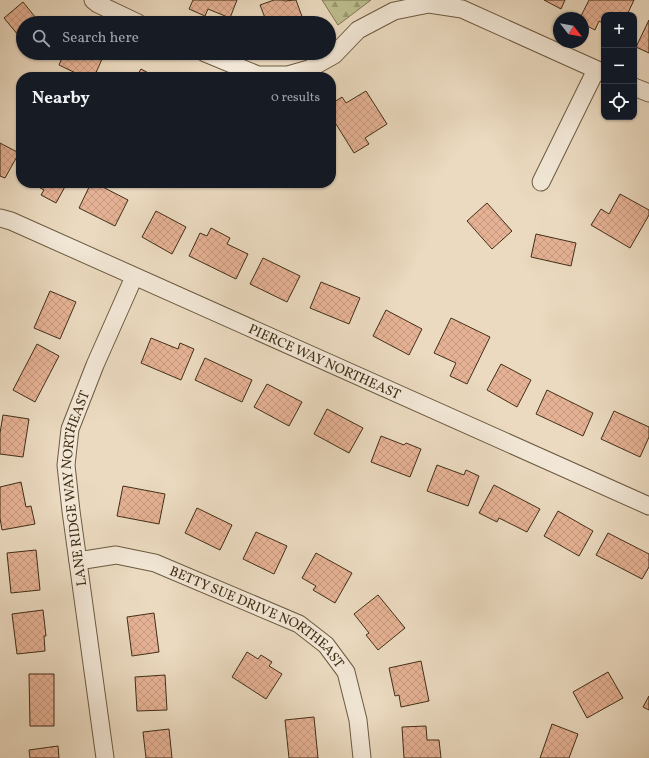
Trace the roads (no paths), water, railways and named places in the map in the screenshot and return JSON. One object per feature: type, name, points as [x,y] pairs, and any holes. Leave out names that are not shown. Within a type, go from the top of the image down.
[{"type":"street","points":[[93,0],[123,16]]},
{"type":"street","points":[[336,53],[358,30],[394,10],[429,4],[462,9],[600,71],[542,182]]},
{"type":"street","points":[[220,60],[249,72]]},
{"type":"street","points":[[298,72],[309,69],[325,60]]},
{"type":"street","points":[[637,88],[649,93]]},
{"type":"street","name":"PIERCE WAY NORTHEAST","points":[[0,218],[11,220],[649,506]]},
{"type":"street","name":"LANE RIDGE WAY NORTHEAST","points":[[105,758],[66,465],[70,429],[94,365],[134,276]]},
{"type":"street","name":"BETTY SUE DRIVE NORTHEAST","points":[[78,561],[116,555],[155,563],[299,624],[326,645],[346,672],[358,720],[362,758]]}]
